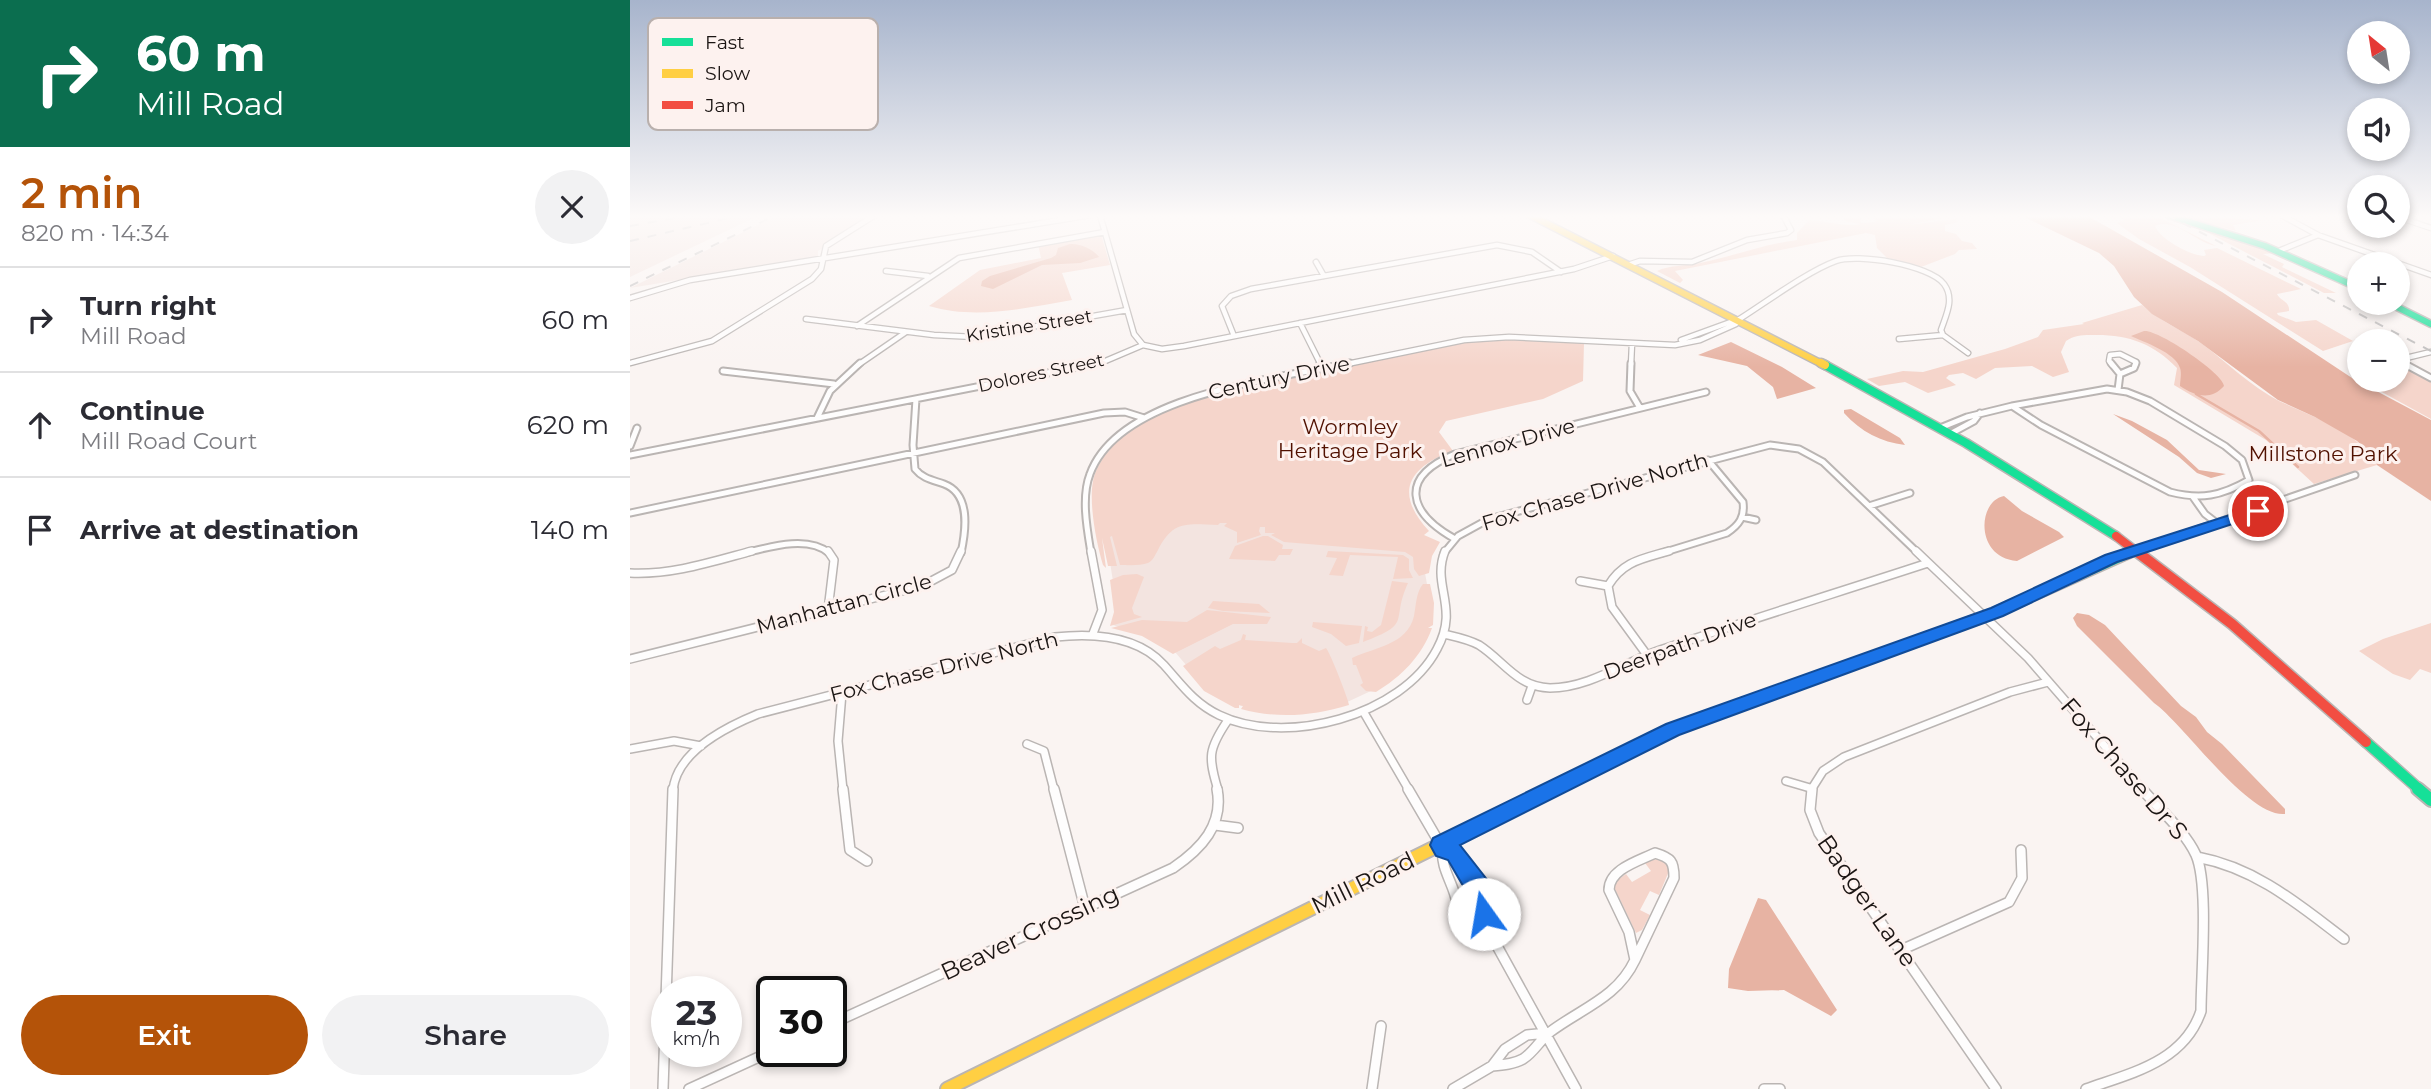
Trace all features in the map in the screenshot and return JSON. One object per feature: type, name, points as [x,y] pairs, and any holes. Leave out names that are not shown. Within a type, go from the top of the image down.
[{"type":"street","points":[[630,298],[690,280],[779,266]]},
{"type":"street","points":[[630,363],[712,341],[812,279],[821,266]]},
{"type":"street","points":[[857,326],[945,266]]},
{"type":"street","points":[[1115,266],[1135,338],[1143,345]]},
{"type":"street","points":[[1318,266],[1324,276]]},
{"type":"street","points":[[1218,296],[1227,297],[1251,289],[1381,266]]},
{"type":"street","points":[[1553,266],[1561,272]]},
{"type":"street","name":"Dolores Street","points":[[630,455],[1103,362],[1143,345],[1173,348],[1234,337],[1581,266]]},
{"type":"street","points":[[1634,266],[1940,428],[2047,492],[2136,550],[2258,648],[2431,800]]},
{"type":"street","name":"Century Drive","points":[[1092,636],[1100,621],[1101,610],[1086,488],[1091,471],[1101,454],[1114,440],[1144,418],[1197,396],[1445,344],[1487,338],[1683,344],[1700,340],[1735,324],[1826,266]]},
{"type":"street","name":"Century Drive","points":[[1907,266],[1944,283],[1951,302],[1942,325],[1943,335]]},
{"type":"street","points":[[2313,266],[2347,282]]},
{"type":"street","points":[[2405,266],[2431,275]]},
{"type":"street","points":[[886,271],[928,276]]},
{"type":"street","points":[[1227,297],[1222,306],[1234,337]]},
{"type":"street","name":"Kristine Street","points":[[806,318],[955,337],[1000,334],[1127,310]]},
{"type":"street","points":[[2410,314],[2431,324]]},
{"type":"street","points":[[1300,323],[1323,369]]},
{"type":"street","points":[[817,418],[825,395],[834,384],[906,332]]},
{"type":"street","points":[[1899,339],[1943,335],[1968,353]]},
{"type":"street","points":[[1632,343],[1630,391],[1640,408]]},
{"type":"street","points":[[2431,352],[2406,358],[2403,363],[2431,378]]},
{"type":"street","points":[[2118,390],[2120,374],[2109,361],[2110,355],[2120,354],[2136,362],[2134,368],[2120,374]]},
{"type":"street","points":[[723,371],[834,384]]},
{"type":"street","points":[[1940,428],[1966,415],[2011,405],[2090,389],[2118,390],[2142,397],[2165,409],[2228,448],[2246,466],[2249,480],[2238,488],[2211,497],[2193,497],[2151,486],[2094,451],[2036,424],[2011,405]]},
{"type":"street","name":"Lennox Drive","points":[[1455,539],[1429,522],[1415,497],[1415,482],[1425,468],[1455,454],[1706,392]]},
{"type":"street","points":[[914,453],[916,399]]},
{"type":"street","points":[[630,513],[1104,413],[1125,412],[1144,418]]},
{"type":"street","points":[[1950,435],[1974,421],[1979,413]]},
{"type":"street","points":[[630,446],[637,428]]},
{"type":"street","points":[[1792,447],[1796,439]]},
{"type":"street","name":"Fox Chase Drive North","points":[[663,1089],[673,790],[681,769],[701,746],[743,721],[1036,641],[1062,636],[1092,636],[1124,641],[1142,648],[1157,658],[1187,694],[1200,705],[1228,720],[1276,727],[1309,726],[1363,711],[1397,692],[1430,660],[1444,634],[1448,615],[1441,567],[1444,556],[1455,539],[1487,520],[1760,446],[1792,447],[1823,462],[1985,616]]},
{"type":"street","name":"Manhattan Circle","points":[[630,659],[923,586],[950,572],[963,554],[964,503],[954,488],[928,479],[916,470],[914,453]]},
{"type":"street","points":[[1647,655],[1612,607],[1608,586],[1618,571],[1626,565],[1723,534],[1738,525],[1744,509],[1739,495],[1708,460]]},
{"type":"street","points":[[2136,550],[2355,475]]},
{"type":"street","points":[[1869,506],[1910,493]]},
{"type":"street","points":[[2193,497],[2205,514],[2218,524]]},
{"type":"street","points":[[1742,517],[1756,520]]},
{"type":"street","points":[[630,573],[655,574],[776,547],[822,547],[834,560],[828,610]]},
{"type":"street","name":"Mill Road","points":[[947,1089],[1442,847],[1672,730],[1985,616],[2075,574],[2136,550]]},
{"type":"street","name":"Deerpath Drive","points":[[1532,686],[1548,688],[1575,685],[1647,655],[1928,562]]},
{"type":"street","points":[[950,572],[959,575]]},
{"type":"street","points":[[1580,581],[1608,586]]},
{"type":"street","name":"Fox Chase Dr S","points":[[1985,616],[2048,682],[2172,822],[2197,856],[2202,897],[2200,1013],[2197,1030],[2186,1044],[2170,1055],[2087,1089]]},
{"type":"street","points":[[1444,634],[1463,637],[1480,644],[1507,672],[1532,686],[1527,700]]},
{"type":"street","points":[[1786,781],[1810,788],[1821,771],[1844,757],[2010,692],[2048,682]]},
{"type":"street","points":[[842,692],[838,741],[850,850],[867,862]]},
{"type":"street","points":[[1363,711],[1442,847],[1441,861],[1455,888],[1457,903],[1486,926],[1576,1089]]},
{"type":"street","points":[[1228,720],[1210,753],[1219,808],[1215,825],[1238,828]]},
{"type":"street","points":[[630,749],[666,741],[683,741],[701,746]]},
{"type":"street","points":[[1027,744],[1044,751],[1085,908]]},
{"type":"street","name":"Badger Lane","points":[[1810,788],[1810,807],[1818,830],[1996,1089]]},
{"type":"street","name":"Beaver Crossing","points":[[847,1017],[1187,859],[1209,837],[1215,825]]},
{"type":"street","points":[[1442,847],[1456,853],[1470,877],[1485,891],[1486,926]]},
{"type":"street","points":[[1901,950],[2009,902],[2021,887],[2024,870],[2021,850]]},
{"type":"street","points":[[1492,1066],[1514,1063],[1535,1051],[1547,1033],[1612,993],[1632,970],[1674,878],[1674,863],[1662,854],[1647,856],[1619,871],[1609,883],[1609,890],[1629,932],[1635,960]]},
{"type":"street","points":[[2197,856],[2226,862],[2258,876],[2344,939]]},
{"type":"street","points":[[1372,1089],[1381,1026]]},
{"type":"street","points":[[1453,1089],[1492,1066],[1505,1049],[1527,1035],[1547,1033]]},
{"type":"street","points":[[688,1089],[756,1058]]},
{"type":"street","points":[[1764,1089],[1780,1089]]},
{"type":"shaded area","points":[[630,266],[653,266],[630,277]]},
{"type":"shaded area","points":[[675,266],[765,266],[630,288]]},
{"type":"shaded area","points":[[1024,266],[1040,266],[993,289],[981,286],[982,281]]},
{"type":"shaded area","points":[[2114,266],[2176,266],[2222,292],[2347,375],[2347,392],[2378,392],[2431,420],[2431,501],[2377,465],[2371,454],[2357,441],[2278,400],[2198,341],[2152,314],[2134,297]]},
{"type":"shaded area","points":[[2144,331],[2162,337],[2189,353],[2213,372],[2224,386],[2214,394],[2203,395],[2180,386],[2181,370],[2177,363],[2159,349],[2131,336]]},
{"type":"shaded area","points":[[1731,342],[1782,367],[1816,388],[1777,399],[1773,387],[1747,366],[1698,355]]},
{"type":"shaded area","points":[[1851,409],[1900,438],[1905,445],[1880,439],[1864,431],[1844,413],[1844,410]]},
{"type":"shaded area","points":[[2113,414],[2167,440],[2199,470],[2226,474],[2211,478],[2197,473],[2179,457]]},
{"type":"shaded area","points":[[2004,496],[2022,511],[2064,537],[2017,561],[2003,558],[1993,550],[1987,540],[1985,518],[1995,500]]},
{"type":"shaded area","points":[[1266,505],[1428,556],[1425,573],[1430,601],[1373,690],[1343,704],[1260,711],[1228,702],[1204,686],[1175,652],[1155,639],[1113,625],[1118,613],[1106,537],[1174,521],[1232,523]]},
{"type":"shaded area","points":[[2077,613],[2089,615],[2105,625],[2181,706],[2196,717],[2207,732],[2285,809],[2285,814],[2270,811],[2235,786],[2077,626],[2073,618]]},
{"type":"shaded area","points":[[1758,898],[1766,900],[1837,1010],[1831,1016],[1784,990],[1748,991],[1728,988],[1729,969]]},
{"type":"green space","points":[[1001,266],[1105,266],[1062,273],[1072,300],[983,312],[929,306],[980,270]]},
{"type":"green space","points":[[1701,266],[1675,271],[1683,280],[1680,283],[1657,271],[1672,267]]},
{"type":"green space","points":[[2188,266],[2254,266],[2301,289],[2277,294],[2286,303],[2289,311],[2277,313],[2296,322],[2316,320],[2347,338],[2347,343],[2323,351]]},
{"type":"green space","points":[[2272,266],[2283,266],[2336,293],[2324,293]]},
{"type":"green space","name":"Millstone Park","points":[[2142,305],[2201,343],[2269,395],[2347,434],[2369,453],[2377,465],[2314,484],[2266,440],[2174,385],[2177,368],[2159,353],[2140,342],[2109,335],[2077,336],[2066,341],[2061,352],[2069,372],[2053,377],[2032,366],[1995,368],[1976,379],[1963,373],[1949,375],[1946,378],[1956,385],[1928,393],[1905,382],[1879,386],[1867,379],[1903,371],[1923,372],[2005,349],[2038,337],[2043,330],[2084,324],[2082,323]]},
{"type":"green space","name":"Wormley Heritage Park","points":[[1497,339],[1584,343],[1583,381],[1543,399],[1446,421],[1439,432],[1453,451],[1438,457],[1417,473],[1411,482],[1409,493],[1411,504],[1429,531],[1424,535],[1440,542],[1432,556],[1429,573],[1419,576],[1414,569],[1413,557],[1405,552],[1284,542],[1271,535],[1275,533],[1265,533],[1265,527],[1260,527],[1261,535],[1237,543],[1237,532],[1224,526],[1227,523],[1189,525],[1175,529],[1169,533],[1151,561],[1141,565],[1120,565],[1112,536],[1110,537],[1117,566],[1108,566],[1102,538],[1106,568],[1103,565],[1093,518],[1092,492],[1096,471],[1102,459],[1120,439],[1154,416],[1194,399],[1227,390],[1428,348]]},
{"type":"green space","points":[[2410,371],[2431,382],[2431,419],[2382,392],[2410,392]]},
{"type":"green space","points":[[1263,536],[1283,545],[1282,549],[1293,549],[1290,555],[1279,555],[1275,561],[1229,559],[1235,546]]},
{"type":"green space","points":[[1328,551],[1403,555],[1409,559],[1409,570],[1413,578],[1393,579],[1398,557],[1350,555],[1343,576],[1329,575],[1337,558],[1326,557]]},
{"type":"green space","points":[[1137,574],[1144,577],[1132,608],[1134,614],[1142,617],[1110,626],[1114,612],[1110,580]]},
{"type":"green space","points":[[1392,581],[1408,583],[1398,620],[1389,630],[1363,642],[1365,626],[1368,627],[1367,631],[1372,632],[1381,625]]},
{"type":"green space","points":[[1423,584],[1430,584],[1434,603],[1433,625],[1428,628],[1432,628],[1423,648],[1394,680],[1376,692],[1366,691],[1360,685],[1363,683],[1352,658],[1389,644],[1405,633],[1414,616]]},
{"type":"green space","points":[[1213,601],[1259,604],[1270,613],[1208,608]]},
{"type":"green space","points":[[1207,610],[1271,617],[1267,624],[1233,624],[1173,654],[1142,636],[1111,628],[1142,620],[1187,622]]},
{"type":"green space","points":[[1313,622],[1362,626],[1359,643],[1346,646],[1331,634],[1312,627]]},
{"type":"green space","points":[[2431,623],[2431,673],[2420,669],[2410,680],[2393,674],[2359,651],[2383,639]]},
{"type":"green space","points":[[1243,634],[1246,635],[1245,640],[1297,643],[1302,638],[1302,643],[1319,651],[1326,648],[1349,705],[1308,714],[1268,714],[1241,709],[1243,706],[1239,705],[1239,708],[1235,708],[1204,691],[1183,666],[1215,646],[1220,649],[1241,640]]},
{"type":"green space","points":[[1653,859],[1666,862],[1669,871],[1659,895],[1650,891],[1640,910],[1650,915],[1642,930],[1636,933],[1615,889],[1615,882],[1626,874],[1632,882],[1651,871],[1645,863]]},
{"type":"waterway","points":[[2196,394],[2259,431],[2298,467]]},
{"type":"railway","points":[[630,286],[671,266]]},
{"type":"railway","points":[[2266,266],[2431,351]]},
{"type":"traffic: fast","points":[[2309,266],[2347,283]]},
{"type":"traffic: fast","points":[[2410,314],[2431,324]]},
{"type":"traffic: fast","points":[[1825,365],[1966,443],[2116,536]]},
{"type":"traffic: fast","points":[[1494,818],[1672,730],[1994,613],[2136,550]]},
{"type":"traffic: fast","points":[[2366,742],[2431,800]]},
{"type":"traffic: slow","points":[[1630,266],[1825,365]]},
{"type":"traffic: slow","points":[[947,1089],[1494,818]]},
{"type":"traffic: jam","points":[[2116,536],[2232,624],[2366,742]]},
{"type":"route","points":[[1484,914],[1487,899],[1485,891],[1473,881],[1456,853],[1443,849],[1440,845],[1672,730],[1997,612],[2111,559],[2258,511]]}]
